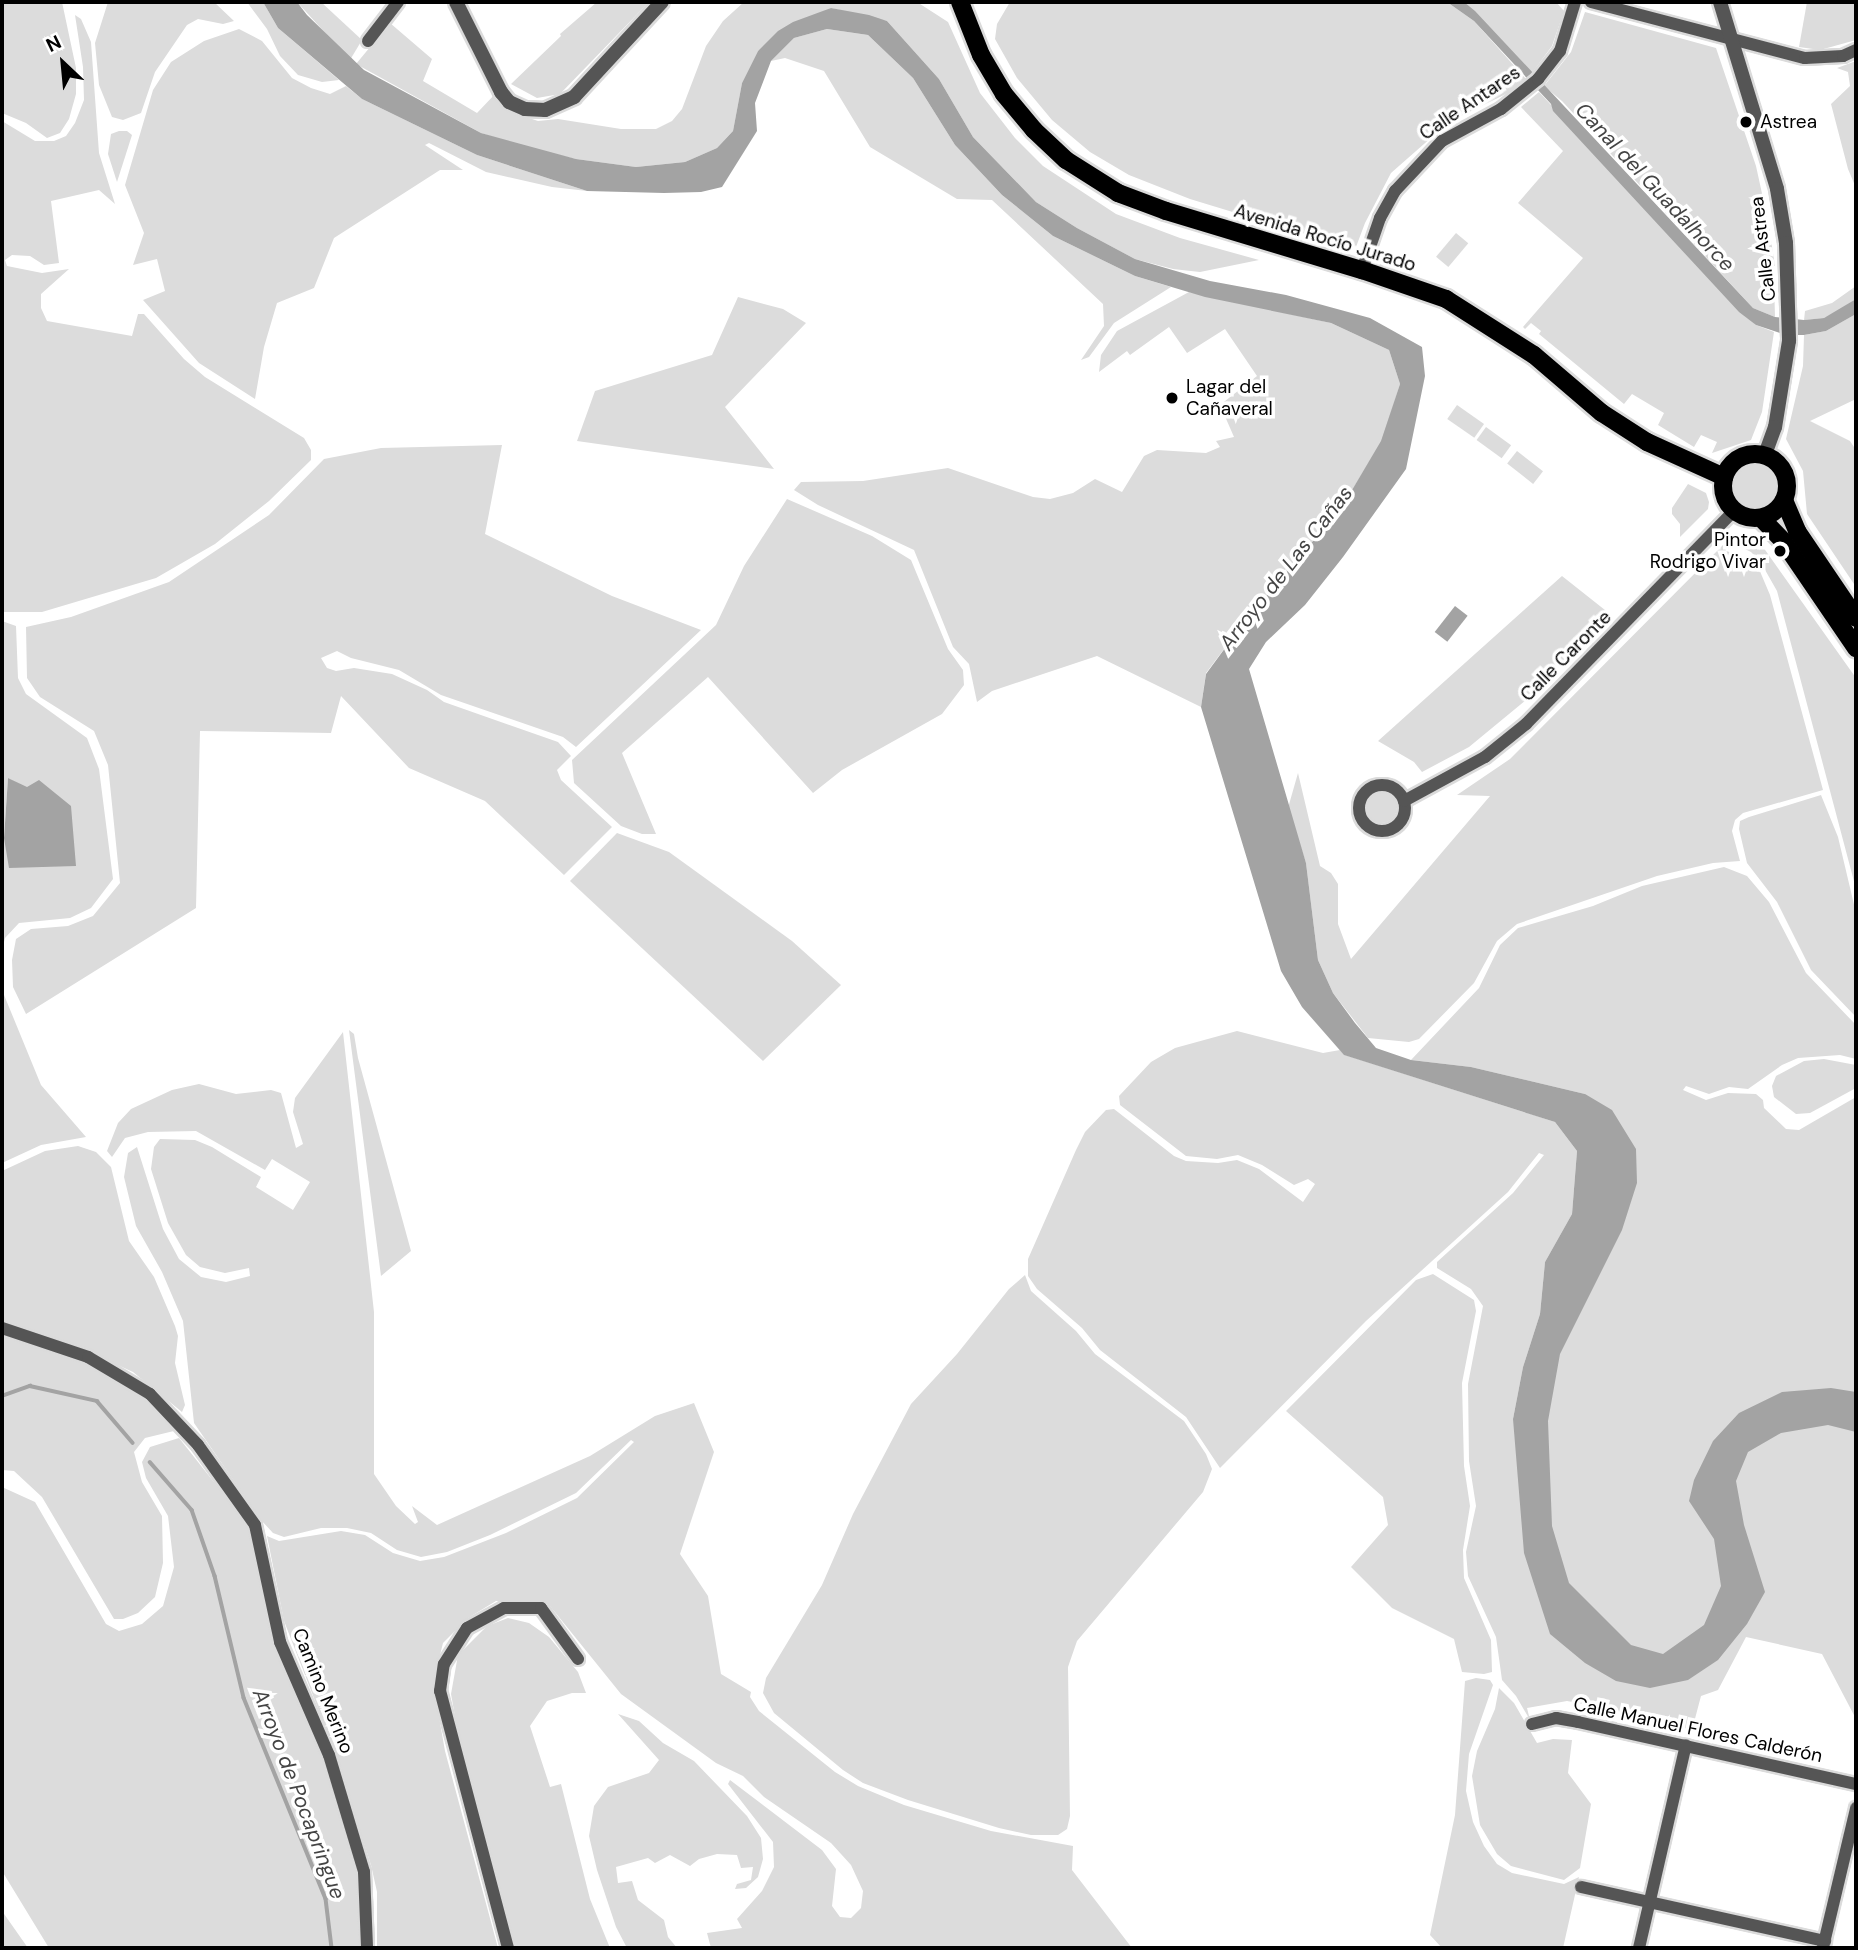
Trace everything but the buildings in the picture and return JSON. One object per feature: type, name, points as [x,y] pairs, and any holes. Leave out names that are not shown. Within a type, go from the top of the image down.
[{"type":"main road","name":"Avenida Rocío Jurado","points":[[960,2],[981,55],[1004,94],[1034,130],[1066,160],[1118,193],[1166,211],[1362,270],[1446,299],[1534,355],[1602,413],[1636,435],[1724,477]]},
{"type":"main road","points":[[1755,453],[1766,455],[1777,462],[1786,473],[1788,487],[1784,500],[1775,512],[1761,518],[1742,516],[1734,511],[1727,501],[1724,477],[1736,460],[1755,453]]},
{"type":"main road","points":[[1784,500],[1797,531],[1856,618]]},
{"type":"main road","points":[[1761,518],[1783,541],[1856,648]]},
{"type":"street","points":[[368,41],[398,2]]},
{"type":"street","points":[[456,2],[501,92],[509,102],[525,109],[545,110],[574,97],[662,2]]},
{"type":"street","name":"Calle Antares","points":[[1362,270],[1380,218],[1395,191],[1442,141],[1500,109],[1541,75],[1560,51],[1575,2]]},
{"type":"street","points":[[1591,2],[1805,58],[1843,56],[1854,51]]},
{"type":"street","name":"Calle Astrea","points":[[1720,2],[1777,189],[1786,243],[1790,313],[1788,341],[1775,427],[1766,455]]},
{"type":"street","name":"Calle Caronte","points":[[1404,801],[1485,757],[1526,724],[1734,511]]},
{"type":"street","name":"Camino Merino","points":[[2,1328],[88,1357],[150,1394],[198,1445],[254,1525],[279,1642],[329,1755],[364,1872],[367,1948]]},
{"type":"street","points":[[508,1948],[440,1691],[444,1664],[467,1628],[504,1608],[541,1608],[578,1659]]},
{"type":"street","name":"Calle Manuel Flores Calderón","points":[[1532,1724],[1556,1718],[1856,1784]]},
{"type":"street","points":[[1639,1948],[1686,1745]]},
{"type":"street","points":[[1581,1887],[1824,1945],[1856,1808]]},
{"type":"shaded area","points":[[2,2],[62,2],[76,68],[76,94],[69,119],[60,133],[47,138],[26,123],[2,113]]},
{"type":"shaded area","points":[[108,2],[214,2],[234,21],[223,24],[198,19],[187,25],[155,72],[141,113],[123,120],[112,117],[99,85],[95,43]]},
{"type":"shaded area","points":[[247,2],[263,2],[278,28],[339,80],[322,82],[298,75],[280,56],[267,29]]},
{"type":"shaded area","points":[[263,2],[297,2],[364,70],[481,133],[576,159],[636,167],[685,162],[717,148],[733,131],[742,83],[758,51],[778,31],[793,22],[831,8],[869,15],[887,21],[939,79],[973,137],[1036,202],[1077,228],[1135,259],[1210,281],[1286,295],[1370,318],[1422,347],[1425,376],[1406,469],[1343,557],[1305,605],[1266,642],[1249,669],[1306,863],[1318,960],[1333,993],[1355,1023],[1376,1048],[1411,1060],[1471,1067],[1585,1094],[1612,1110],[1636,1149],[1637,1183],[1622,1230],[1560,1354],[1548,1421],[1552,1526],[1569,1583],[1631,1645],[1663,1654],[1704,1625],[1721,1586],[1714,1539],[1689,1501],[1694,1480],[1713,1441],[1739,1413],[1782,1392],[1831,1388],[1856,1392],[1856,1432],[1828,1425],[1781,1433],[1748,1452],[1736,1481],[1744,1525],[1765,1592],[1747,1624],[1718,1660],[1688,1680],[1650,1688],[1616,1681],[1585,1663],[1550,1634],[1524,1553],[1513,1419],[1523,1367],[1540,1314],[1545,1262],[1572,1214],[1577,1151],[1555,1122],[1344,1055],[1302,1007],[1281,971],[1201,707],[1206,674],[1245,621],[1342,507],[1381,441],[1400,384],[1389,350],[1331,323],[1205,297],[1135,276],[1053,236],[1002,195],[955,145],[913,78],[868,35],[827,29],[794,38],[771,61],[755,103],[757,131],[722,187],[701,192],[587,191],[477,155],[362,99],[278,28]]},
{"type":"shaded area","points":[[297,2],[321,2],[362,40],[350,60]]},
{"type":"shaded area","points":[[597,2],[649,2],[560,94],[537,98],[511,84],[561,36],[560,34]]},
{"type":"shaded area","points":[[744,2],[917,2],[948,22],[980,93],[1015,138],[1043,166],[1116,214],[1180,238],[1259,260],[1200,272],[1173,269],[1135,259],[1077,228],[1036,202],[973,137],[939,79],[887,21],[831,8],[758,51],[742,83],[733,131],[717,148],[685,162],[636,167],[576,159],[527,148],[481,133],[356,64],[390,23],[432,59],[423,81],[477,113],[496,93],[503,106],[538,121],[558,119],[621,129],[656,129],[672,121],[682,109],[706,46],[723,21]]},
{"type":"shaded area","points":[[1010,2],[1447,2],[1474,21],[1526,79],[1510,92],[1449,122],[1391,173],[1365,223],[1356,247],[1333,240],[1333,237],[1319,231],[1315,237],[1190,199],[1129,175],[1090,152],[1052,120],[1017,78],[995,39],[997,24]]},
{"type":"shaded area","points":[[1447,2],[1464,2],[1475,11],[1753,308],[1775,317],[1804,320],[1824,318],[1856,299],[1856,314],[1826,331],[1804,335],[1786,335],[1756,325],[1739,312],[1553,111],[1551,104],[1474,21]]},
{"type":"shaded area","points":[[1464,2],[1556,2],[1564,11],[1552,46],[1532,73]]},
{"type":"shaded area","points":[[1807,2],[1856,2],[1856,40],[1820,50],[1799,47]]},
{"type":"shaded area","points":[[1585,12],[1716,48],[1756,166],[1775,266],[1766,268],[1768,280],[1774,280],[1775,317],[1753,308],[1562,101],[1544,86],[1571,52]]},
{"type":"shaded area","points":[[75,15],[81,19],[91,42],[99,153],[115,204],[99,190],[51,201],[59,263],[44,265],[30,256],[12,255],[5,260],[7,266],[42,273],[69,269],[41,294],[41,308],[47,321],[132,336],[138,314],[144,314],[184,359],[205,377],[304,438],[311,450],[311,460],[269,501],[215,544],[156,578],[42,612],[4,612],[2,121],[35,141],[54,141],[66,136],[75,123],[84,100],[83,67]]},
{"type":"shaded area","points":[[239,29],[262,41],[292,78],[311,88],[330,94],[346,86],[362,99],[477,155],[587,191],[552,187],[486,172],[429,143],[425,145],[463,170],[440,170],[334,238],[314,288],[277,303],[264,347],[255,399],[199,363],[143,300],[165,291],[157,259],[133,265],[144,233],[125,185],[153,90],[171,62],[204,41]]},
{"type":"shaded area","points":[[827,29],[868,35],[913,78],[955,145],[1002,195],[1053,236],[1135,276],[1171,287],[1114,323],[1089,357],[1081,360],[1104,326],[1103,304],[992,200],[957,199],[870,147],[824,71],[785,58],[771,61],[794,38]]},
{"type":"shaded area","points":[[1856,61],[1856,188],[1848,169],[1831,104],[1850,86],[1848,72],[1837,68]]},
{"type":"shaded area","points":[[1539,92],[1756,325],[1774,332],[1762,412],[1751,440],[1712,453],[1717,442],[1701,435],[1694,447],[1658,425],[1664,413],[1632,394],[1624,404],[1539,334],[1541,331],[1531,323],[1525,329],[1523,327],[1583,258],[1518,203],[1563,151],[1521,107]]},
{"type":"shaded area","points":[[127,131],[132,135],[117,182],[108,154],[111,134]]},
{"type":"shaded area","points":[[1456,233],[1468,243],[1448,267],[1436,257]]},
{"type":"shaded area","points":[[1856,286],[1856,299],[1837,312],[1824,318],[1804,320],[1805,311],[1832,303]]},
{"type":"shaded area","points":[[1189,292],[1331,323],[1389,350],[1400,384],[1382,441],[1342,507],[1245,621],[1206,673],[1201,707],[1097,656],[992,691],[977,702],[969,664],[953,647],[914,550],[818,505],[794,490],[801,482],[863,481],[948,468],[1033,497],[1050,499],[1073,493],[1095,479],[1122,492],[1144,456],[1157,450],[1206,453],[1220,447],[1216,441],[1234,437],[1220,405],[1257,376],[1225,329],[1187,353],[1169,327],[1130,355],[1127,351],[1099,372],[1101,355],[1117,331]]},
{"type":"shaded area","points":[[738,297],[783,309],[806,323],[725,407],[774,469],[577,441],[595,391],[712,355]]},
{"type":"shaded area","points":[[1856,314],[1856,399],[1810,421],[1850,441],[1856,450],[1856,587],[1807,514],[1803,471],[1786,439],[1803,366],[1804,335],[1826,331]]},
{"type":"shaded area","points":[[1457,405],[1484,424],[1474,438],[1447,419]]},
{"type":"shaded area","points":[[1486,427],[1511,445],[1502,458],[1477,440]]},
{"type":"shaded area","points":[[502,445],[485,534],[612,596],[701,630],[576,747],[563,737],[441,695],[399,670],[351,658],[337,651],[321,658],[327,668],[336,671],[354,668],[392,674],[427,690],[444,702],[558,742],[571,756],[557,770],[561,780],[612,827],[564,875],[485,801],[409,768],[341,696],[331,733],[200,731],[196,908],[26,1014],[13,987],[12,960],[16,939],[31,929],[68,926],[93,916],[120,883],[108,765],[94,731],[40,697],[27,678],[26,627],[71,617],[169,582],[269,515],[324,459],[381,448]]},
{"type":"shaded area","points":[[1517,451],[1543,471],[1533,484],[1507,464]]},
{"type":"shaded area","points":[[1755,463],[1772,470],[1779,487],[1772,504],[1755,511],[1738,504],[1731,487],[1738,470]]},
{"type":"shaded area","points":[[1688,484],[1706,493],[1708,509],[1680,537],[1680,524],[1672,514],[1672,508]]},
{"type":"shaded area","points":[[787,499],[872,536],[911,560],[948,649],[963,670],[964,685],[942,714],[842,770],[813,793],[708,677],[622,753],[656,834],[642,834],[621,826],[574,783],[572,760],[716,625],[744,566]]},
{"type":"shaded area","points":[[1735,541],[1763,547],[1856,678],[1856,889],[1777,591],[1760,561],[1751,552],[1733,543]]},
{"type":"shaded area","points":[[1724,544],[1726,551],[1746,557],[1759,569],[1770,595],[1823,790],[1743,813],[1735,820],[1732,831],[1740,861],[1713,863],[1657,876],[1517,924],[1497,941],[1474,983],[1419,1039],[1409,1042],[1368,1038],[1333,993],[1318,960],[1306,863],[1288,808],[1298,773],[1320,866],[1331,873],[1338,884],[1338,924],[1351,959],[1490,796],[1457,795],[1510,759]]},
{"type":"shaded area","points":[[1562,576],[1610,614],[1531,696],[1469,747],[1422,772],[1414,762],[1378,741]]},
{"type":"shaded area","points":[[1455,606],[1468,616],[1447,642],[1435,632]]},
{"type":"shaded area","points":[[2,621],[16,626],[18,678],[26,694],[87,738],[99,769],[113,879],[91,908],[70,918],[19,923],[5,938],[2,950]],"holes":[[[8,778],[27,788],[4,838]]]},
{"type":"shaded area","points":[[8,778],[27,787],[39,780],[71,806],[76,866],[9,868],[4,838]]},
{"type":"shaded area","points":[[1381,791],[1392,796],[1397,807],[1392,818],[1381,823],[1370,818],[1365,807],[1370,796]]},
{"type":"shaded area","points":[[1821,795],[1838,837],[1856,913],[1856,1017],[1811,970],[1777,902],[1747,863],[1739,829],[1740,821],[1749,817]]},
{"type":"shaded area","points":[[617,833],[669,852],[792,941],[841,985],[763,1061],[570,881]]},
{"type":"shaded area","points":[[1724,867],[1747,876],[1769,902],[1806,973],[1856,1025],[1856,1059],[1840,1055],[1798,1058],[1782,1065],[1748,1089],[1729,1087],[1709,1094],[1686,1086],[1683,1090],[1706,1100],[1728,1093],[1756,1094],[1763,1100],[1764,1108],[1786,1129],[1799,1130],[1856,1097],[1856,1719],[1822,1654],[1746,1637],[1718,1690],[1701,1696],[1692,1730],[1605,1708],[1606,1703],[1596,1701],[1594,1706],[1567,1701],[1527,1708],[1530,1720],[1516,1696],[1502,1680],[1496,1637],[1468,1576],[1466,1552],[1476,1506],[1469,1461],[1468,1384],[1483,1306],[1471,1289],[1437,1268],[1437,1262],[1513,1193],[1544,1155],[1539,1153],[1508,1192],[1366,1321],[1220,1468],[1186,1417],[1100,1350],[1082,1328],[1037,1289],[1028,1276],[1028,1259],[1085,1132],[1106,1110],[1114,1109],[1174,1156],[1186,1161],[1218,1163],[1237,1160],[1259,1169],[1303,1202],[1315,1184],[1308,1179],[1294,1185],[1262,1165],[1238,1155],[1217,1159],[1186,1156],[1120,1105],[1119,1096],[1151,1062],[1175,1048],[1237,1031],[1323,1053],[1340,1050],[1345,1055],[1555,1122],[1577,1151],[1572,1214],[1545,1262],[1540,1314],[1523,1367],[1513,1419],[1528,1402],[1577,1316],[1585,1094],[1471,1067],[1411,1060],[1479,988],[1500,945],[1518,928],[1593,906],[1642,886]]},
{"type":"shaded area","points":[[2,990],[41,1085],[86,1137],[41,1145],[2,1163]]},
{"type":"shaded area","points":[[349,1030],[354,1034],[358,1058],[411,1251],[381,1276]]},
{"type":"shaded area","points":[[343,1032],[374,1312],[374,1474],[396,1506],[415,1524],[418,1522],[412,1506],[437,1525],[590,1456],[655,1416],[694,1403],[714,1452],[680,1554],[708,1596],[721,1674],[751,1692],[750,1697],[759,1711],[835,1772],[858,1786],[904,1805],[991,1831],[1073,1846],[1072,1870],[1132,1948],[711,1948],[707,1933],[742,1928],[737,1919],[762,1891],[774,1867],[773,1842],[728,1784],[730,1780],[822,1850],[836,1869],[832,1906],[840,1917],[851,1918],[861,1908],[863,1891],[851,1865],[831,1843],[764,1797],[743,1776],[716,1763],[621,1694],[550,1606],[531,1602],[496,1601],[468,1618],[443,1643],[433,1683],[445,1751],[498,1948],[377,1948],[377,1892],[371,1865],[331,1742],[284,1621],[267,1536],[279,1541],[341,1531],[365,1535],[393,1553],[420,1561],[444,1557],[506,1533],[577,1498],[634,1442],[631,1440],[576,1493],[490,1535],[447,1552],[421,1557],[397,1550],[371,1533],[347,1528],[321,1528],[284,1537],[273,1533],[261,1520],[194,1423],[183,1321],[162,1272],[136,1226],[124,1177],[128,1153],[137,1147],[163,1229],[179,1259],[201,1277],[226,1282],[250,1276],[249,1268],[225,1273],[200,1267],[186,1255],[168,1223],[151,1169],[154,1147],[160,1139],[195,1140],[212,1147],[261,1177],[256,1187],[293,1210],[310,1182],[272,1159],[265,1170],[196,1131],[148,1132],[125,1138],[112,1157],[107,1151],[118,1123],[131,1109],[172,1090],[199,1084],[236,1094],[271,1090],[281,1093],[296,1148],[303,1144],[293,1112],[295,1098]]},
{"type":"shaded area","points":[[1824,1059],[1856,1065],[1856,1088],[1810,1113],[1796,1114],[1774,1097],[1772,1086],[1776,1076],[1804,1061]]},
{"type":"shaded area","points":[[78,1146],[96,1152],[111,1167],[129,1241],[154,1277],[175,1326],[178,1336],[175,1363],[185,1405],[182,1412],[133,1372],[80,1348],[2,1322],[2,1171],[45,1151]]},
{"type":"shaded area","points":[[1433,1274],[1474,1300],[1476,1311],[1462,1383],[1464,1466],[1470,1506],[1463,1550],[1464,1578],[1491,1640],[1492,1672],[1484,1674],[1462,1672],[1454,1639],[1392,1608],[1351,1567],[1388,1525],[1383,1497],[1286,1411],[1416,1280]]},
{"type":"shaded area","points":[[1025,1275],[1031,1291],[1076,1331],[1095,1354],[1184,1421],[1206,1454],[1212,1469],[1203,1492],[1077,1641],[1068,1667],[1070,1816],[1067,1829],[1058,1835],[1031,1835],[999,1828],[863,1783],[843,1770],[774,1713],[763,1693],[766,1678],[822,1585],[853,1514],[911,1404],[957,1354],[1009,1289]]},
{"type":"shaded area","points":[[2,1335],[69,1357],[124,1382],[153,1403],[178,1430],[145,1438],[134,1452],[142,1482],[162,1516],[163,1563],[155,1597],[138,1613],[123,1619],[114,1619],[42,1497],[14,1471],[2,1470]]},
{"type":"shaded area","points":[[179,1438],[244,1520],[253,1541],[274,1642],[328,1773],[353,1850],[361,1893],[360,1948],[49,1948],[2,1871],[2,1487],[35,1502],[106,1624],[119,1631],[142,1624],[163,1606],[174,1567],[168,1516],[146,1478],[142,1462],[150,1447]]},
{"type":"shaded area","points":[[508,1618],[529,1623],[549,1637],[578,1672],[586,1693],[572,1693],[547,1701],[530,1726],[550,1787],[561,1784],[590,1899],[610,1948],[516,1948],[458,1733],[451,1694],[458,1655],[487,1626]]},
{"type":"shaded area","points":[[1476,1678],[1490,1680],[1493,1685],[1469,1754],[1466,1791],[1473,1822],[1484,1846],[1497,1864],[1512,1873],[1564,1884],[1579,1877],[1563,1948],[1442,1948],[1430,1935],[1455,1815],[1465,1681]]},
{"type":"shaded area","points":[[1499,1688],[1514,1703],[1537,1743],[1553,1739],[1572,1740],[1568,1773],[1591,1804],[1580,1868],[1564,1880],[1511,1866],[1497,1854],[1480,1825],[1472,1776],[1477,1751],[1495,1709]]},
{"type":"shaded area","points":[[618,1714],[639,1721],[663,1743],[694,1761],[747,1816],[761,1838],[763,1859],[758,1877],[746,1888],[735,1889],[737,1884],[751,1880],[753,1867],[741,1868],[737,1855],[717,1854],[699,1859],[690,1866],[670,1855],[655,1863],[648,1858],[616,1867],[618,1883],[632,1881],[638,1900],[664,1920],[668,1937],[677,1948],[627,1948],[616,1927],[597,1870],[589,1836],[594,1806],[608,1787],[649,1773],[659,1760]]},
{"type":"shaded area","points":[[2,1911],[28,1948],[2,1948]]},
{"type":"waterway","name":"Arroyo de Pocapringue","points":[[2,1396],[30,1386],[97,1401],[133,1443]]},
{"type":"waterway","name":"Arroyo de Pocapringue","points":[[150,1462],[192,1510],[215,1576],[244,1698],[326,1899],[332,1948]]},
{"type":"place","name":"Astrea","points":[[1746,122]]},
{"type":"place","name":"Lagar del Cañaveral","points":[[1172,398]]},
{"type":"place","name":"Pintor Rodrigo Vivar","points":[[1780,551]]},
{"type":"water label","name":"Canal del Guadalhorce","points":[[1655,187]]},
{"type":"water label","name":"Arroyo de Las Cañas","points":[[1286,568]]}]
